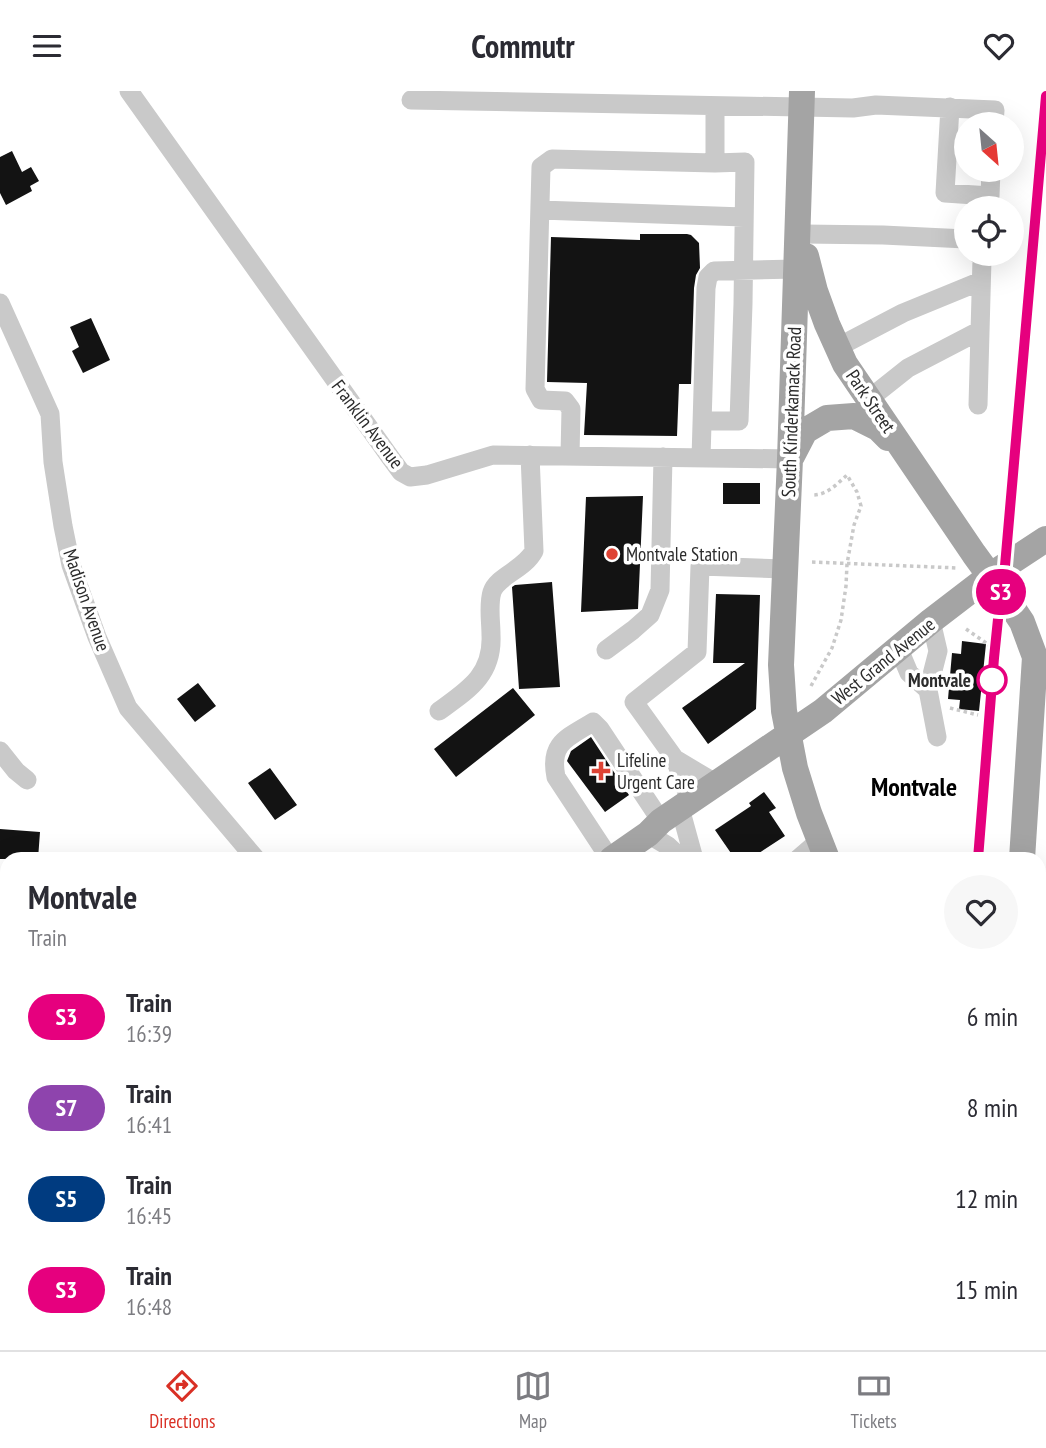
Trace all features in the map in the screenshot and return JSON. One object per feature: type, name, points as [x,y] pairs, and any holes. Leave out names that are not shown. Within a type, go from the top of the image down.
[{"type":"main road","name":"South Kinderkamack Road","points":[[802,99],[781,665],[784,711],[795,768],[823,850]]},
{"type":"main road","name":"Park Street","points":[[798,205],[815,291],[845,364],[974,554],[979,572],[1022,622],[1035,657],[1022,852]]},
{"type":"main road","points":[[790,459],[805,431],[827,418],[853,416],[878,428],[909,459]]},
{"type":"main road","name":"West Grand Avenue","points":[[621,852],[823,711],[931,621],[979,572],[1046,539]]},
{"type":"main road","points":[[1032,716],[1046,684]]},
{"type":"street","name":"Franklin Avenue","points":[[129,91],[401,471],[410,477],[427,475],[493,455],[790,459]]},
{"type":"street","points":[[411,100],[690,98],[715,106],[802,99],[853,108],[876,105],[950,107],[995,112]]},
{"type":"street","points":[[715,106],[715,163]]},
{"type":"street","points":[[950,107],[945,193],[990,196],[991,182]]},
{"type":"street","points":[[570,456],[571,409],[565,401],[541,400],[535,389],[541,167],[552,159],[745,162],[739,421],[704,421]]},
{"type":"street","points":[[540,210],[744,217]]},
{"type":"street","points":[[803,235],[954,238]]},
{"type":"street","points":[[978,405],[980,266]]},
{"type":"street","points":[[701,458],[708,277],[714,271],[796,269]]},
{"type":"street","points":[[838,347],[903,313],[981,281]]},
{"type":"street","name":"Madison Avenue","points":[[0,303],[50,414],[53,462],[71,565],[97,637],[128,708],[250,852]]},
{"type":"street","points":[[869,399],[908,367],[979,331]]},
{"type":"street","points":[[439,711],[483,674],[492,648],[490,620],[493,589],[499,581],[522,566],[534,551],[530,455]]},
{"type":"street","points":[[606,650],[650,615],[660,590],[663,457]]},
{"type":"street","points":[[718,784],[675,759],[634,702],[697,652],[700,566],[785,569]]},
{"type":"street","points":[[931,621],[938,651],[928,690],[937,737]]},
{"type":"street","points":[[898,647],[909,673],[928,690]]},
{"type":"street","points":[[606,852],[556,777],[553,765],[554,754],[561,743],[593,722],[670,816],[690,852]]},
{"type":"street","points":[[0,751],[27,780]]},
{"type":"street","points":[[674,852],[668,846],[675,759]]},
{"type":"path","points":[[811,686],[832,648],[841,620],[847,563],[860,506],[857,492],[847,475],[835,486],[820,495],[814,495]]},
{"type":"path","points":[[812,562],[979,572]]},
{"type":"path","points":[[966,629],[989,645],[989,661]]},
{"type":"path","points":[[946,707],[978,715]]},
{"type":"building","points":[[12,151],[22,172],[31,167],[39,181],[30,186],[32,191],[6,205],[0,193],[0,157]]},
{"type":"building","points":[[640,234],[687,234],[699,243],[700,268],[694,288],[691,384],[679,384],[677,436],[584,435],[587,383],[547,382],[551,237],[640,240]]},
{"type":"building","points":[[91,318],[110,360],[83,373],[72,351],[79,347],[70,327]]},
{"type":"building","points":[[723,483],[760,483],[760,504],[723,504]]},
{"type":"building","name":"Montvale Station","points":[[643,496],[638,609],[581,612],[586,497]]},
{"type":"building","points":[[552,582],[560,687],[519,689],[512,587]]},
{"type":"building","points":[[716,594],[760,595],[756,709],[708,744],[682,708],[745,663],[713,663]]},
{"type":"building","points":[[962,641],[986,644],[979,711],[959,709],[960,700],[948,699],[952,653],[961,654]]},
{"type":"building","points":[[198,683],[216,706],[195,722],[177,699]]},
{"type":"building","points":[[513,688],[535,715],[456,777],[434,749]]},
{"type":"building","name":"Lifeline Urgent Care","points":[[591,737],[629,795],[605,812],[567,761],[571,751]]},
{"type":"building","points":[[270,768],[297,805],[275,820],[248,783]]},
{"type":"building","points":[[764,792],[776,808],[769,812],[785,836],[761,852],[730,852],[715,830],[751,806],[749,803]]},
{"type":"building","points":[[0,829],[40,832],[39,852],[0,852]]},
{"type":"railway","points":[[979,852],[1046,96]]},
{"type":"train","name":"S3","points":[[979,852],[1046,96]]},
{"type":"place","name":"Montvale Station","points":[[612,554]]},
{"type":"place","name":"Montvale","points":[[992,680]]},
{"type":"place","name":"Lifeline Urgent Care","points":[[601,771]]},
{"type":"district","name":"Montvale","points":[[914,786]]}]
